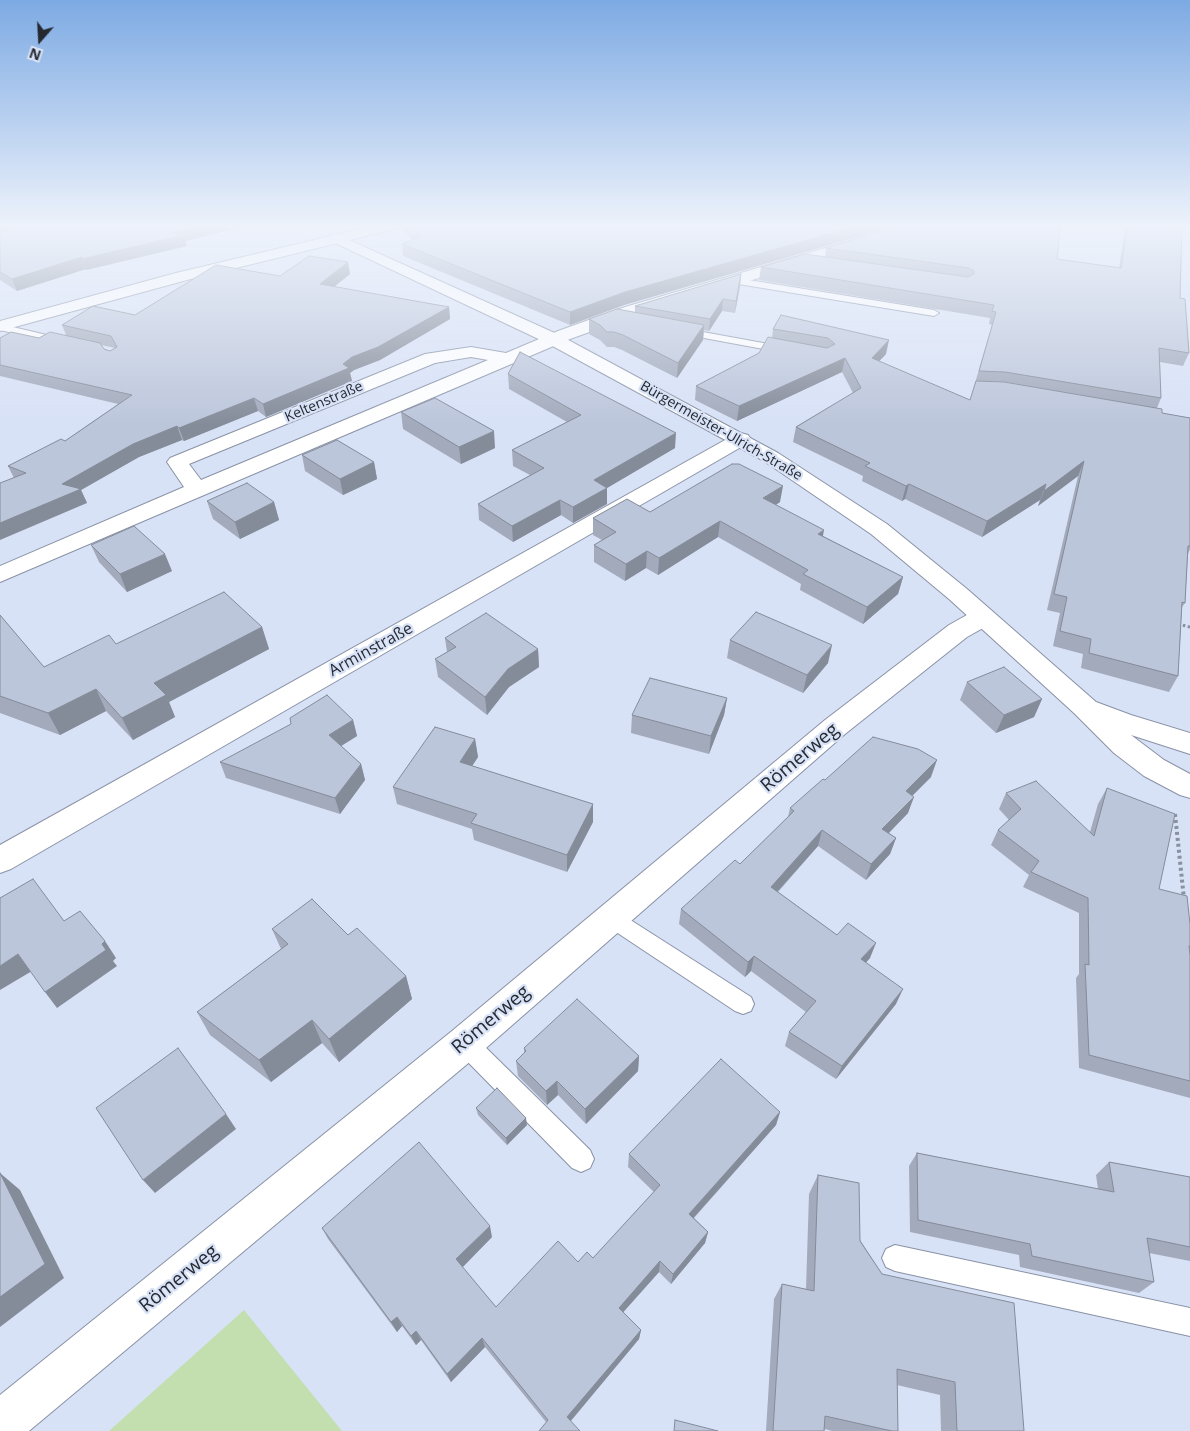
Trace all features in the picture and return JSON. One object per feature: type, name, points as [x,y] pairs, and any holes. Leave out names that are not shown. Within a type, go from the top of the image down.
[{"type":"street","points":[[0,326],[125,292]]},
{"type":"street","name":"Bürgermeister-Ulrich-Straße","points":[[453,292],[553,339],[741,439],[817,486],[871,523],[983,617],[1084,706],[1124,746],[1154,768],[1190,787]]},
{"type":"street","name":"Keltenstraße","points":[[0,575],[506,358],[610,318],[693,292]]},
{"type":"street","name":"Keltenstraße","points":[[197,489],[177,462],[431,358],[471,352],[506,358]]},
{"type":"street","name":"Arminstraße","points":[[0,860],[741,439]]},
{"type":"street","name":"Römerweg","points":[[0,1425],[465,1043],[835,727],[958,631],[983,617]]},
{"type":"street","name":"Bürgermeister-Ulrich-Straße","points":[[1084,706],[1121,722],[1190,744]]},
{"type":"lane","points":[[803,292],[934,313]]},
{"type":"lane","points":[[610,318],[629,322]]},
{"type":"lane","points":[[0,326],[75,344]]},
{"type":"lane","points":[[668,329],[796,352]]},
{"type":"lane","points":[[611,918],[743,1004]]},
{"type":"lane","points":[[465,1043],[580,1159]]},
{"type":"lane","points":[[895,1258],[1190,1322]]},
{"type":"path","points":[[1172,622],[1190,627]]},
{"type":"path","points":[[1154,768],[1148,785],[1165,799],[1175,814],[1185,901]]},
{"type":"green space","points":[[244,1310],[342,1431],[109,1431]]},
{"type":"building","points":[[173,292],[364,292],[449,307],[378,347],[352,357],[343,364],[349,368],[263,404],[254,398],[133,444],[62,484],[81,489],[0,523],[0,483],[26,473],[8,466],[61,439],[65,441],[132,395],[0,365],[0,338],[11,332],[39,338],[50,332],[100,343],[104,349],[110,351],[117,347],[111,336],[62,325],[93,306],[135,315]]},
{"type":"building","points":[[520,292],[626,292],[625,292],[570,312]]},
{"type":"building","points":[[682,292],[738,292],[736,301],[723,299],[710,319],[635,306]]},
{"type":"building","points":[[913,292],[1180,292],[1180,298],[1185,299],[1189,353],[1159,348],[1161,398],[1005,372],[979,371],[996,312],[992,311],[994,305]]},
{"type":"building","points":[[617,309],[704,325],[678,363],[623,335],[607,332],[600,325],[589,319]]},
{"type":"building","points":[[781,315],[889,340],[872,358],[970,400],[976,381],[1004,382],[1162,409],[1162,413],[1190,418],[1190,546],[1188,546],[1185,603],[1182,602],[1178,676],[1089,653],[1091,639],[1060,631],[1067,597],[1054,594],[1084,461],[1044,491],[1046,484],[987,521],[909,484],[906,486],[865,466],[870,463],[796,427],[861,388],[845,358],[739,406],[696,386],[759,353],[768,337],[827,348],[835,344],[828,338],[773,329]]},
{"type":"building","points":[[520,352],[676,433],[594,480],[607,488],[573,507],[560,500],[512,526],[478,504],[544,468],[512,450],[581,415],[508,374]]},
{"type":"building","points":[[435,398],[494,431],[459,447],[401,412]]},
{"type":"building","points":[[337,440],[374,462],[340,479],[302,455]]},
{"type":"building","points":[[732,464],[739,464],[783,486],[763,498],[824,530],[818,534],[903,577],[867,607],[803,574],[808,570],[720,521],[659,558],[647,551],[626,564],[594,545],[616,532],[593,518],[627,499],[650,512]]},
{"type":"building","points":[[247,483],[274,502],[235,522],[207,501]]},
{"type":"building","points":[[134,526],[165,554],[120,574],[91,545]]},
{"type":"building","points":[[224,592],[262,627],[154,683],[166,695],[122,718],[96,689],[48,713],[0,696],[0,615],[44,667],[109,635],[116,644]]},
{"type":"building","points":[[756,612],[832,645],[807,675],[730,640]]},
{"type":"building","points":[[486,613],[538,649],[508,669],[485,697],[435,659],[456,647],[445,638]]},
{"type":"building","points":[[1004,667],[1042,699],[1004,715],[967,682]]},
{"type":"building","points":[[650,678],[727,698],[711,736],[632,715]]},
{"type":"building","points":[[327,695],[353,720],[329,735],[361,764],[335,798],[220,762],[291,724],[290,718]]},
{"type":"building","points":[[435,727],[475,739],[460,762],[593,804],[567,855],[471,823],[477,814],[393,787]]},
{"type":"building","points":[[873,737],[918,749],[937,760],[906,791],[914,797],[882,829],[896,838],[871,864],[822,830],[771,887],[837,935],[848,923],[876,943],[861,959],[903,989],[842,1066],[789,1032],[816,1001],[754,956],[748,962],[681,909],[735,860],[740,864],[794,811],[790,808]]},
{"type":"building","points":[[1036,781],[1094,836],[1107,788],[1175,814],[1159,889],[1187,896],[1190,924],[1190,1081],[1089,1055],[1085,964],[1089,965],[1088,898],[1031,872],[1039,861],[998,830],[1021,809],[1006,793]]},
{"type":"building","points":[[33,879],[64,921],[80,911],[105,941],[102,944],[106,950],[45,992],[18,954],[0,966],[0,898]]},
{"type":"building","points":[[312,899],[348,935],[357,928],[406,976],[329,1039],[312,1020],[259,1060],[197,1012],[288,944],[272,929]]},
{"type":"building","points":[[577,999],[639,1056],[585,1109],[557,1081],[546,1091],[516,1061],[526,1051],[524,1048]]},
{"type":"building","points":[[178,1048],[226,1114],[143,1180],[96,1108]]},
{"type":"building","points":[[721,1059],[780,1112],[689,1214],[708,1232],[673,1274],[660,1261],[619,1308],[641,1330],[567,1417],[580,1431],[539,1431],[548,1420],[482,1338],[447,1374],[416,1331],[411,1336],[397,1317],[391,1322],[322,1228],[419,1142],[490,1226],[456,1259],[496,1307],[558,1241],[578,1262],[587,1252],[593,1258],[660,1185],[629,1154]]},
{"type":"building","points":[[497,1088],[526,1118],[506,1138],[476,1108]]},
{"type":"building","points":[[917,1153],[1114,1192],[1109,1162],[1190,1177],[1190,1247],[1147,1238],[1154,1282],[1032,1256],[1030,1244],[918,1220]]},
{"type":"building","points":[[0,1173],[45,1264],[0,1297]]},
{"type":"building","points":[[818,1175],[859,1183],[860,1241],[882,1274],[1014,1303],[1024,1431],[957,1431],[955,1382],[897,1369],[898,1431],[825,1416],[824,1431],[773,1431],[782,1284],[814,1291]]},
{"type":"building","points":[[675,1420],[718,1431],[674,1431]]}]
